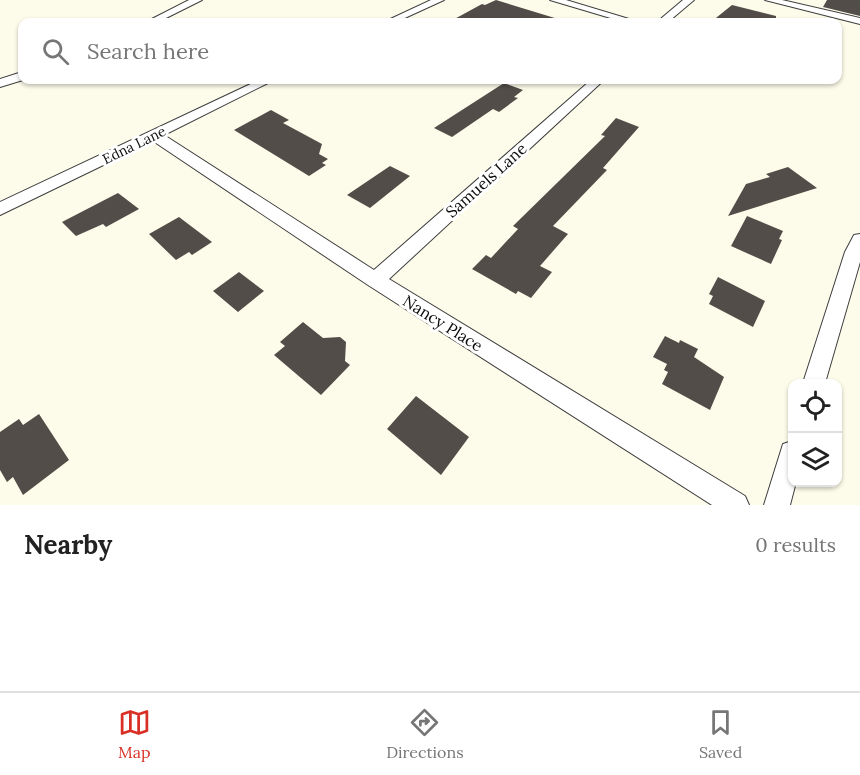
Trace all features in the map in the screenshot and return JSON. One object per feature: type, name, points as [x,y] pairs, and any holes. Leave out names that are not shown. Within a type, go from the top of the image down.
[{"type":"street","points":[[159,18],[197,0]]},
{"type":"street","points":[[398,18],[439,0]]},
{"type":"street","points":[[555,0],[620,18]]},
{"type":"street","points":[[667,18],[689,0]]},
{"type":"street","points":[[770,0],[860,21]]},
{"type":"street","points":[[0,82],[18,77]]},
{"type":"street","name":"Edna Lane","points":[[0,209],[260,84]]},
{"type":"street","name":"Samuels Lane","points":[[375,280],[594,84]]},
{"type":"street","name":"Nancy Place","points":[[154,135],[375,280],[736,505]]},
{"type":"street","points":[[816,379],[860,240]]},
{"type":"street","points":[[777,505],[788,467]]},
{"type":"building","points":[[496,0],[555,18],[456,18],[482,4]]},
{"type":"building","points":[[827,0],[860,0],[860,16],[823,7]]},
{"type":"building","points":[[732,5],[776,16],[776,18],[716,18]]},
{"type":"building","points":[[502,84],[523,90],[514,97],[518,98],[499,112],[493,109],[452,137],[434,128]]},
{"type":"building","points":[[271,110],[289,120],[283,123],[322,144],[319,154],[328,159],[322,163],[326,165],[309,176],[234,130]]},
{"type":"building","points":[[616,118],[639,127],[603,168],[607,170],[553,226],[568,234],[540,266],[552,272],[531,298],[518,291],[516,294],[472,269],[486,255],[491,258],[518,229],[513,226],[605,136],[601,135]]},
{"type":"building","points":[[390,166],[410,176],[370,208],[347,195]]},
{"type":"building","points":[[788,167],[817,188],[728,216],[746,184],[770,177],[766,174]]},
{"type":"building","points":[[118,193],[139,209],[106,227],[103,224],[76,236],[62,222]]},
{"type":"building","points":[[747,216],[783,231],[779,239],[782,240],[771,264],[731,246]]},
{"type":"building","points":[[179,217],[212,242],[192,255],[189,252],[176,260],[149,234]]},
{"type":"building","points":[[239,272],[264,291],[238,312],[213,291]]},
{"type":"building","points":[[718,277],[765,301],[753,327],[709,304],[713,296],[709,294]]},
{"type":"building","points":[[303,322],[323,338],[340,337],[346,342],[345,361],[350,365],[321,395],[274,355],[285,346],[280,342]]},
{"type":"building","points":[[665,336],[698,349],[694,357],[724,377],[710,410],[662,384],[668,372],[664,370],[667,364],[653,357]]},
{"type":"building","points":[[416,396],[469,437],[441,475],[387,429]]},
{"type":"building","points":[[39,414],[69,460],[23,495],[13,477],[7,482],[0,470],[0,432],[19,419],[23,425]]}]
